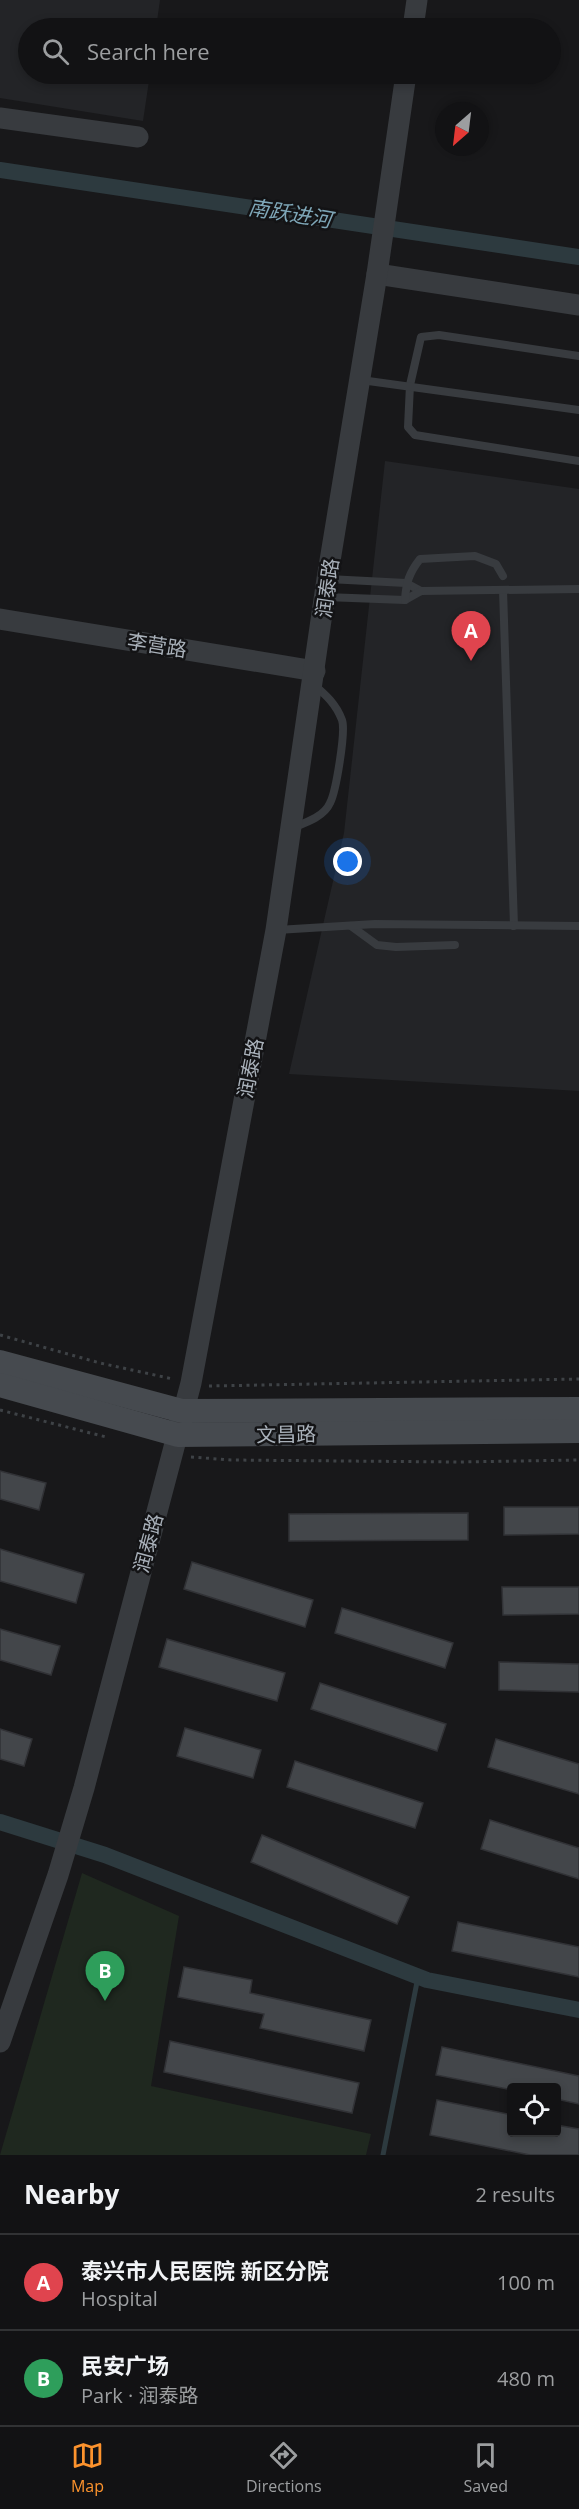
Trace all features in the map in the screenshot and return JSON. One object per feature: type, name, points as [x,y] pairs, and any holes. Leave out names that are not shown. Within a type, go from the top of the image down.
[{"type":"main road","name":"文昌路","points":[[0,1362],[182,1411],[579,1409]]},
{"type":"main road","name":"文昌路","points":[[0,1385],[178,1435],[579,1431]]},
{"type":"street","points":[[414,18],[417,0]]},
{"type":"street","name":"润泰路","points":[[0,2042],[58,1875],[84,1788],[191,1383],[276,930],[326,588],[377,274],[405,84]]},
{"type":"street","points":[[0,117],[138,137]]},
{"type":"street","points":[[377,274],[579,304]]},
{"type":"street","name":"李营路","points":[[0,619],[314,677]]},
{"type":"lane","points":[[579,356],[439,334],[421,337],[410,385],[408,427],[415,435],[579,461]]},
{"type":"lane","points":[[360,380],[410,385],[579,410]]},
{"type":"lane","points":[[405,600],[406,583],[410,570],[420,560],[474,556],[496,564],[503,576]]},
{"type":"lane","points":[[326,588],[406,583],[422,591]]},
{"type":"lane","points":[[326,588],[405,600],[422,591],[579,589]]},
{"type":"lane","points":[[503,590],[514,926]]},
{"type":"lane","points":[[291,828],[313,820],[330,804],[343,741],[343,722],[333,701],[314,677]]},
{"type":"lane","points":[[351,926],[377,945],[396,947],[455,945]]},
{"type":"lane","points":[[276,930],[351,926],[579,926]]},
{"type":"path","points":[[0,1335],[100,1363],[211,1387],[579,1379]]},
{"type":"shaded area","points":[[0,0],[160,0],[157,18],[18,18],[18,84],[149,84],[143,121],[0,98]]},
{"type":"shaded area","points":[[385,461],[579,489],[579,1091],[289,1074],[344,833]]},
{"type":"shaded area","points":[[82,1873],[179,1916],[151,2086],[371,2134],[366,2155],[0,2155]]},
{"type":"building","points":[[0,1471],[46,1483],[39,1510],[0,1499]]},
{"type":"building","points":[[504,1507],[579,1507],[579,1534],[504,1535]]},
{"type":"building","points":[[468,1513],[468,1540],[289,1541],[289,1514]]},
{"type":"building","points":[[0,1549],[84,1574],[76,1603],[0,1581]]},
{"type":"building","points":[[192,1562],[313,1600],[305,1627],[184,1589]]},
{"type":"building","points":[[502,1587],[579,1587],[579,1614],[503,1615]]},
{"type":"building","points":[[342,1608],[453,1643],[445,1668],[335,1633]]},
{"type":"building","points":[[0,1629],[60,1646],[51,1675],[0,1660]]},
{"type":"building","points":[[167,1639],[285,1673],[277,1701],[159,1667]]},
{"type":"building","points":[[499,1662],[579,1664],[579,1692],[499,1690]]},
{"type":"building","points":[[320,1683],[446,1724],[437,1751],[311,1709]]},
{"type":"building","points":[[185,1728],[261,1750],[253,1778],[177,1756]]},
{"type":"building","points":[[0,1729],[32,1739],[24,1766],[0,1759]]},
{"type":"building","points":[[496,1739],[579,1764],[579,1794],[488,1767]]},
{"type":"building","points":[[295,1761],[423,1803],[415,1828],[287,1787]]},
{"type":"building","points":[[490,1820],[579,1848],[579,1879],[481,1849]]},
{"type":"building","points":[[262,1835],[409,1897],[397,1924],[251,1862]]},
{"type":"building","points":[[458,1922],[579,1947],[579,1977],[452,1951]]},
{"type":"building","points":[[184,1967],[252,1980],[250,1993],[371,2020],[364,2051],[260,2028],[264,2014],[178,1997]]},
{"type":"building","points":[[170,2041],[359,2083],[352,2113],[164,2072]]},
{"type":"building","points":[[442,2047],[579,2076],[579,2104],[561,2100],[561,2083],[507,2083],[507,2089],[436,2075]]},
{"type":"building","points":[[437,2100],[507,2114],[507,2137],[561,2137],[561,2126],[579,2129],[579,2155],[530,2155],[430,2135]]},
{"type":"waterway","name":"南跃进河","points":[[0,170],[579,257]]},
{"type":"waterway","points":[[0,1822],[105,1855],[427,1980],[579,2010]]},
{"type":"waterway","points":[[383,2155],[418,1977]]},
{"type":"place","name":"泰兴市人民医院 新区分院","points":[[471,661]]},
{"type":"place","name":"民安广场","points":[[105,2001]]}]
